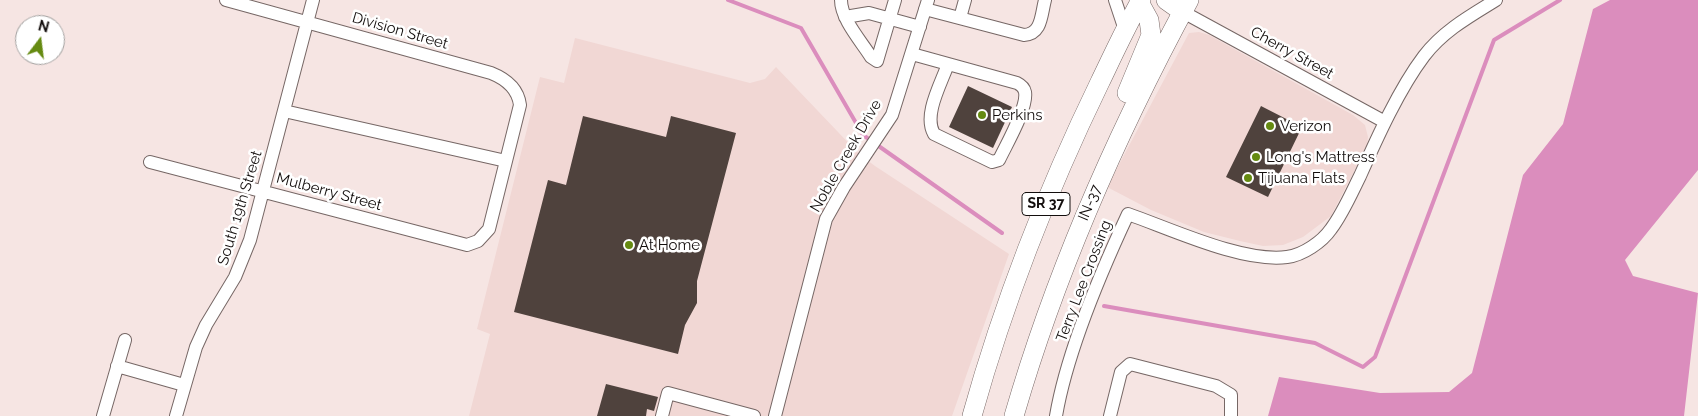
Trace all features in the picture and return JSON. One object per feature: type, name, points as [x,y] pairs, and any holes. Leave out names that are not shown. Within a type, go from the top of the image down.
[{"type":"highway","points":[[1166,0],[1186,6]]},
{"type":"highway","name":"SR 37","points":[[972,416],[1027,249],[1087,110],[1139,1]]},
{"type":"highway","points":[[1121,134],[1126,95],[1151,34],[1149,20],[1139,1]]},
{"type":"highway","name":"IN-37","points":[[1014,416],[1069,256],[1121,134],[1186,6]]},
{"type":"street","name":"Division Street","points":[[226,0],[498,76],[514,89],[520,105],[506,161]]},
{"type":"street","name":"South 19th Street","points":[[176,416],[196,348],[206,325],[242,264],[263,192],[313,0]]},
{"type":"street","points":[[840,0],[840,8],[871,57],[877,61],[895,0]]},
{"type":"street","points":[[960,18],[965,0]]},
{"type":"street","points":[[926,4],[960,18],[1024,35],[1032,34],[1037,30],[1044,0]]},
{"type":"street","points":[[1115,0],[1125,30]]},
{"type":"street","name":"Terry Lee Crossing","points":[[1056,416],[1064,381],[1087,311],[1128,214],[1242,254],[1263,258],[1289,257],[1312,247],[1330,230],[1346,205],[1385,122],[1424,56],[1448,32],[1496,0]]},
{"type":"street","name":"Noble Creek Drive","points":[[775,416],[826,219],[844,187],[882,134],[892,115],[926,4]]},
{"type":"street","name":"Cherry Street","points":[[1186,6],[1385,122]]},
{"type":"street","points":[[846,17],[869,13],[920,27]]},
{"type":"street","points":[[912,54],[948,64],[1022,86],[1025,92],[1021,111],[999,160],[992,162],[934,134],[930,128],[929,118],[948,64]]},
{"type":"street","points":[[284,110],[506,161]]},
{"type":"street","name":"Mulberry Street","points":[[150,162],[471,245],[485,236],[490,229],[506,161]]},
{"type":"street","points":[[103,416],[125,340]]},
{"type":"street","points":[[1110,416],[1121,372],[1130,364],[1216,386],[1231,395],[1231,416]]},
{"type":"street","points":[[117,366],[184,385]]},
{"type":"street","points":[[662,416],[668,393],[754,416]]},
{"type":"shaded area","points":[[1610,0],[1698,0],[1698,170],[1625,260],[1633,276],[1698,293],[1684,416],[1268,416],[1279,377],[1380,393],[1449,392],[1472,373],[1523,175],[1563,124],[1593,9]]},
{"type":"shaded area","points":[[1199,32],[1209,35],[1353,115],[1365,125],[1368,137],[1367,146],[1331,216],[1303,237],[1283,245],[1263,246],[1204,232],[1151,210],[1107,187],[1189,33]]},
{"type":"shaded area","points":[[575,38],[750,83],[765,79],[776,67],[859,154],[1009,254],[952,416],[469,416],[490,334],[477,329],[540,77],[564,83]]},
{"type":"building","points":[[968,86],[1012,107],[993,148],[949,127]]},
{"type":"building","points":[[1261,106],[1302,127],[1268,197],[1226,177]]},
{"type":"building","points":[[583,116],[666,137],[671,116],[736,133],[697,281],[697,303],[685,325],[678,354],[514,312],[548,180],[566,185]]},
{"type":"building","points":[[606,384],[658,397],[654,411],[647,409],[646,416],[597,416]]},
{"type":"waterway","points":[[728,0],[801,28],[863,135],[1002,233]]},
{"type":"waterway","points":[[1104,306],[1315,343],[1363,367],[1375,357],[1494,40],[1560,0]]},
{"type":"place","name":"Perkins","points":[[982,115]]},
{"type":"place","name":"Verizon","points":[[1270,126]]},
{"type":"place","name":"Long's Mattress","points":[[1256,157]]},
{"type":"place","name":"Tijuana Flats","points":[[1248,178]]},
{"type":"place","name":"At Home","points":[[629,245]]}]
